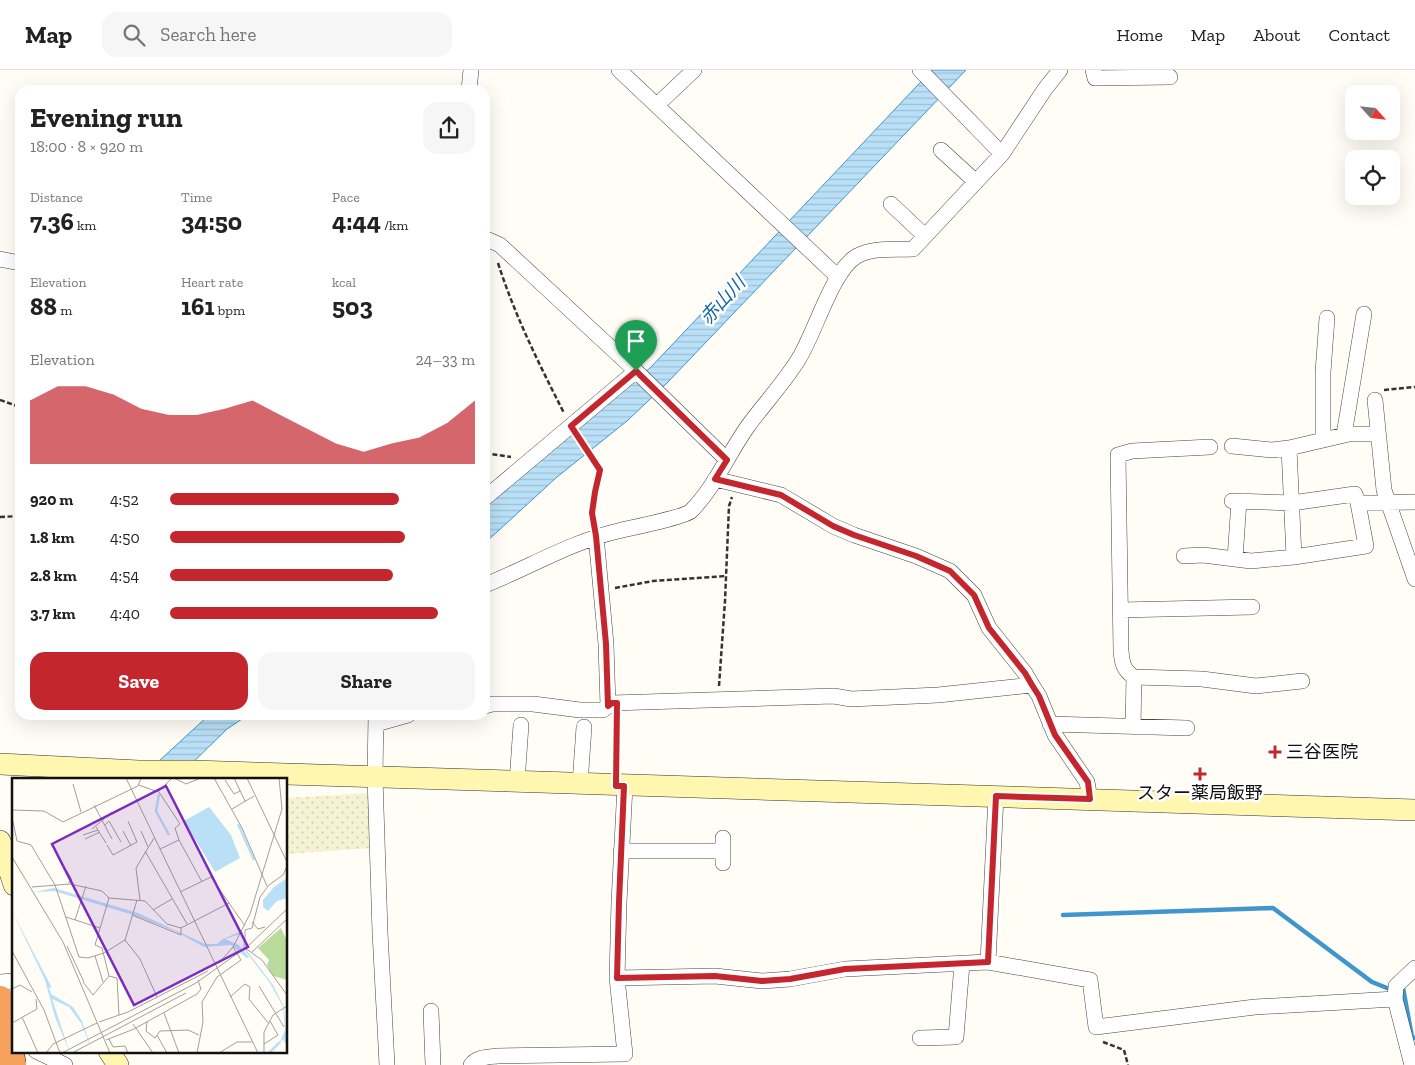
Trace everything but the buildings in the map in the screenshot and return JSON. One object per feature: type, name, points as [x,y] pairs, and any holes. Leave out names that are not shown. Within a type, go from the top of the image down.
[{"type":"highway","points":[[0,1000],[12,1065]]},
{"type":"street","points":[[469,85],[470,70]]},
{"type":"street","points":[[619,70],[838,277]]},
{"type":"street","points":[[657,105],[694,70]]},
{"type":"street","points":[[490,583],[596,536],[689,513],[707,492],[748,426],[798,360],[811,339],[838,277],[856,256],[869,251],[913,249],[1002,154],[1045,89],[1060,70]]},
{"type":"street","points":[[1093,70],[1095,78],[1170,77]]},
{"type":"street","points":[[922,72],[1002,154]]},
{"type":"street","points":[[941,150],[976,182]]},
{"type":"street","points":[[891,204],[925,236]]},
{"type":"street","points":[[490,238],[663,396],[727,460]]},
{"type":"street","points":[[0,258],[15,262]]},
{"type":"street","points":[[1344,435],[1364,314]]},
{"type":"street","points":[[1323,440],[1327,318]]},
{"type":"street","points":[[490,494],[636,371]]},
{"type":"street","points":[[1375,400],[1384,490],[1415,578]]},
{"type":"street","points":[[1232,446],[1272,450],[1290,448],[1344,435],[1378,434]]},
{"type":"street","points":[[1210,447],[1132,451],[1118,456],[1120,650],[1123,666],[1134,677],[1202,679],[1256,686],[1302,681]]},
{"type":"street","points":[[1290,448],[1294,557]]},
{"type":"street","points":[[715,479],[781,495],[840,529],[916,556],[950,571],[974,595],[989,628],[1025,673],[1039,696],[1055,735],[1088,782],[1090,799]]},
{"type":"street","points":[[1184,556],[1203,555],[1235,559],[1251,561],[1294,557],[1366,546],[1355,494],[1292,503],[1235,501],[1235,559]]},
{"type":"street","points":[[1358,503],[1415,502]]},
{"type":"street","points":[[596,536],[612,705]]},
{"type":"street","points":[[1120,610],[1252,607]]},
{"type":"street","points":[[1133,727],[1134,677]]},
{"type":"street","points":[[490,705],[532,704],[580,710],[603,710],[612,705],[718,700],[834,696],[851,700],[938,695],[1032,685]]},
{"type":"street","points":[[376,720],[375,777],[387,1065]]},
{"type":"street","points":[[1050,724],[1187,728]]},
{"type":"street","points":[[517,782],[521,725]]},
{"type":"street","points":[[580,784],[584,727]]},
{"type":"street","points":[[0,764],[139,771],[193,771],[1415,810]]},
{"type":"street","points":[[471,1065],[472,1062],[491,1057],[625,1054],[617,978],[621,851],[620,786]]},
{"type":"street","points":[[988,962],[996,796]]},
{"type":"street","points":[[0,841],[12,879]]},
{"type":"street","points":[[621,851],[723,851]]},
{"type":"street","points":[[617,978],[715,976],[762,981],[790,979],[845,969],[988,962],[1090,980],[1096,1027],[1255,1007],[1395,999]]},
{"type":"street","points":[[920,1038],[956,1037],[962,964]]},
{"type":"street","points":[[1412,1065],[1395,999],[1396,986],[1415,968]]},
{"type":"street","points":[[431,1011],[432,1065]]},
{"type":"street","points":[[0,1046],[6,1043],[12,1044]]},
{"type":"street","points":[[38,1052],[65,1065]]},
{"type":"street","points":[[111,1052],[118,1065]]},
{"type":"path","points":[[490,246],[535,357],[571,426],[600,470],[592,513],[596,536]]},
{"type":"path","points":[[0,400],[15,405]]},
{"type":"path","points":[[490,454],[530,460]]},
{"type":"path","points":[[718,700],[729,506],[738,484]]},
{"type":"path","points":[[0,517],[15,516]]},
{"type":"path","points":[[601,590],[653,581],[726,576]]},
{"type":"path","points":[[612,705],[620,786]]},
{"type":"path","points":[[1096,1027],[1095,1038],[1124,1050],[1128,1065]]},
{"type":"shaded area","points":[[372,793],[372,848],[288,854],[288,798]]},
{"type":"water","name":"赤山川","points":[[932,70],[966,70],[667,383],[627,421],[557,477],[490,538],[490,502],[541,456],[651,367]]},
{"type":"water","points":[[204,720],[240,720],[227,729],[178,777],[159,761]]},
{"type":"waterway","points":[[1063,915],[1273,908],[1372,982],[1387,988]]},
{"type":"waterway","points":[[1403,988],[1412,1037],[1415,1038]]},
{"type":"place","name":"三谷医院","points":[[1275,752]]},
{"type":"place","name":"スター薬局飯野","points":[[1200,774]]},
{"type":"route","points":[[636,371],[727,460],[715,479],[781,495],[833,526],[916,556],[950,571],[974,595],[989,628],[1025,673],[1039,696],[1055,735],[1088,782],[1090,799],[996,796],[988,962],[845,969],[790,979],[762,981],[715,976],[617,978],[624,786],[616,786],[617,703],[612,703],[608,706],[606,644],[596,536],[592,513],[600,470],[571,426],[636,371]]}]
